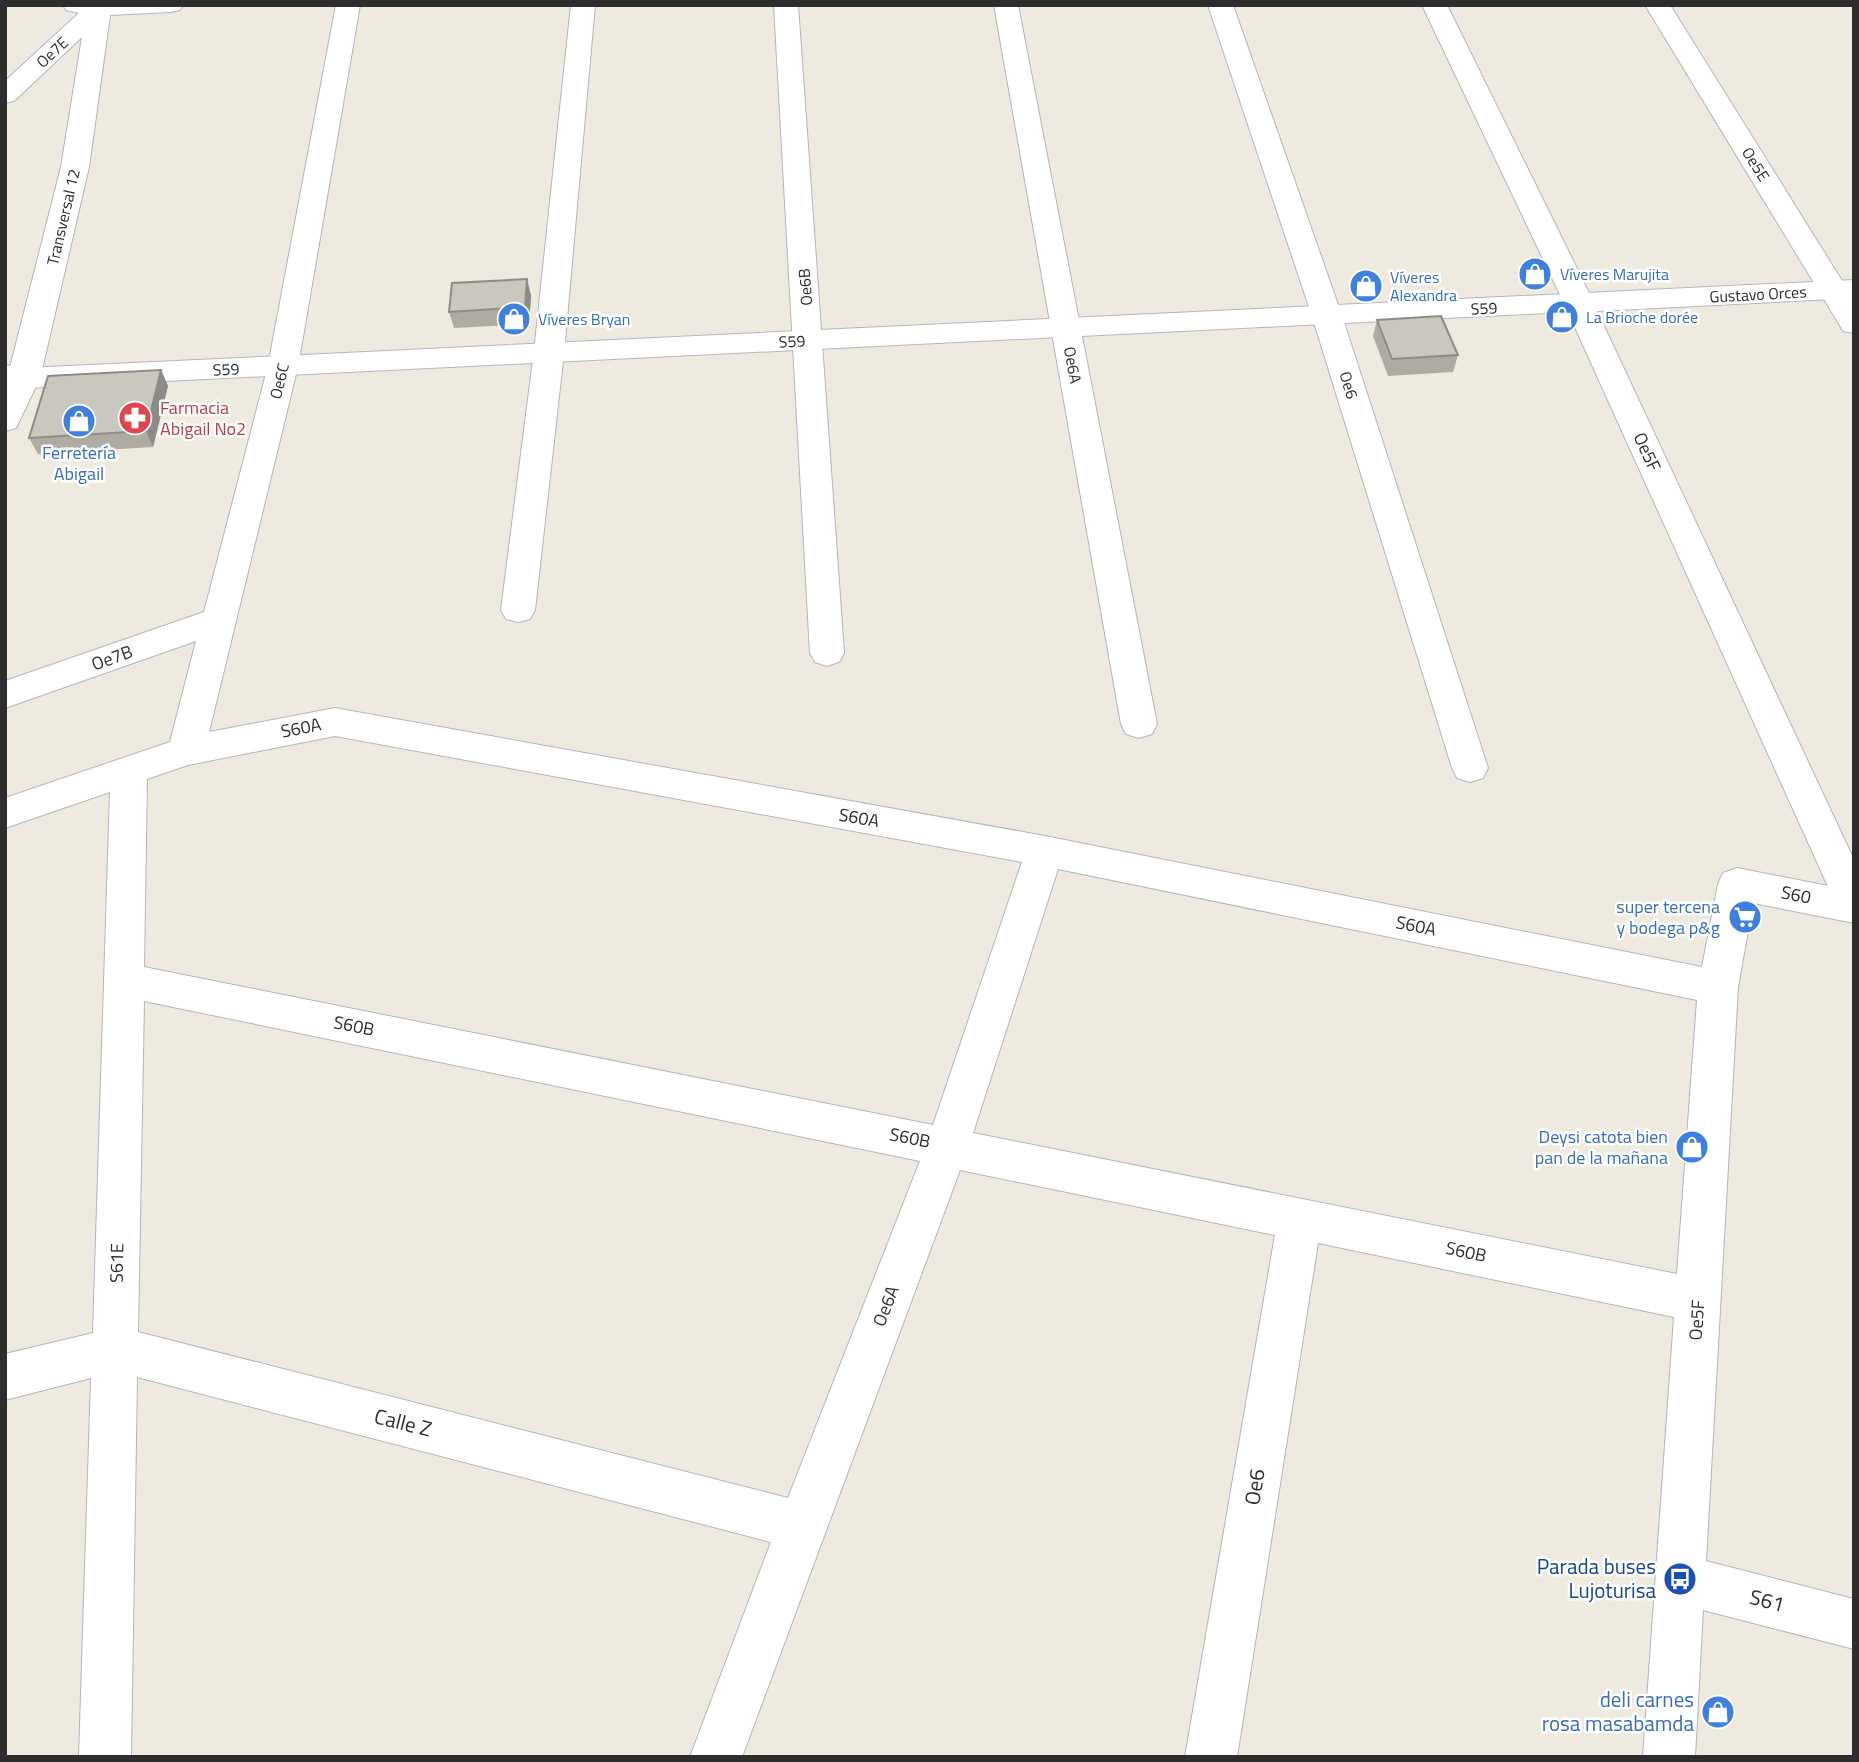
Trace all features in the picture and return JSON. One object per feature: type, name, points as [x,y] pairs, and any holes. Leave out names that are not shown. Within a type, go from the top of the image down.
[{"type":"street","points":[[86,7],[172,5]]},
{"type":"street","name":"Oe6C","points":[[186,751],[284,366],[348,5]]},
{"type":"street","points":[[518,610],[550,352],[583,5]]},
{"type":"street","name":"Oe6B","points":[[786,5],[827,653]]},
{"type":"street","name":"Oe6A","points":[[1006,5],[1139,724]]},
{"type":"street","name":"Oe6","points":[[1220,5],[1327,316],[1469,768]]},
{"type":"street","name":"Oe5F","points":[[1434,5],[1579,303],[1854,905]]},
{"type":"street","name":"Oe5E","points":[[1657,5],[1844,289],[1854,324]]},
{"type":"street","name":"Oe7E","points":[[5,95],[86,7]]},
{"type":"street","name":"Transversal 12","points":[[5,421],[12,382],[75,167],[86,7]]},
{"type":"street","name":"Gustavo Orces","points":[[1579,303],[1844,289]]},
{"type":"street","name":"S59","points":[[12,382],[550,352],[1579,303]]},
{"type":"street","name":"Oe7B","points":[[5,695],[218,620]]},
{"type":"street","name":"S60A","points":[[5,813],[186,751],[335,722],[1045,852],[1718,987]]},
{"type":"street","name":"S61E","points":[[105,1757],[129,769]]},
{"type":"street","name":"Oe6A","points":[[716,1757],[801,1525],[948,1145],[1045,852]]},
{"type":"street","name":"Oe5F","points":[[1669,1757],[1718,987],[1737,884]]},
{"type":"street","name":"S60","points":[[1737,884],[1854,905]]},
{"type":"street","name":"S60B","points":[[122,980],[948,1145],[1698,1300]]},
{"type":"street","name":"Oe6","points":[[1211,1757],[1300,1218]]},
{"type":"street","name":"Calle Z","points":[[5,1377],[116,1349],[801,1525]]},
{"type":"street","name":"S61","points":[[1680,1578],[1854,1624]]},
{"type":"building","points":[[1543,260],[1549,271],[1533,272],[1527,261]]},
{"type":"building","points":[[1373,273],[1376,281],[1364,282],[1361,274]]},
{"type":"building","points":[[527,279],[525,307],[449,312],[452,283]]},
{"type":"building","points":[[1441,316],[1458,355],[1392,359],[1377,320]]},
{"type":"building","points":[[161,370],[146,431],[29,438],[48,376]]},
{"type":"place","name":"Víveres Marujita","points":[[1535,274]]},
{"type":"place","name":"Víveres Alexandra","points":[[1366,286]]},
{"type":"place","name":"La Brioche dorée","points":[[1562,317]]},
{"type":"place","name":"Víveres Bryan","points":[[514,319]]},
{"type":"place","name":"Farmacia Abigail No2","points":[[135,418]]},
{"type":"place","name":"Ferretería Abigail","points":[[79,421]]},
{"type":"place","name":"super tercena y bodega p&g","points":[[1745,917]]},
{"type":"place","name":"Deysi catota bien pan de la mañana","points":[[1692,1147]]},
{"type":"place","name":"Parada buses Lujoturisa","points":[[1680,1579]]},
{"type":"place","name":"deli carnes rosa masabamda","points":[[1718,1712]]}]
